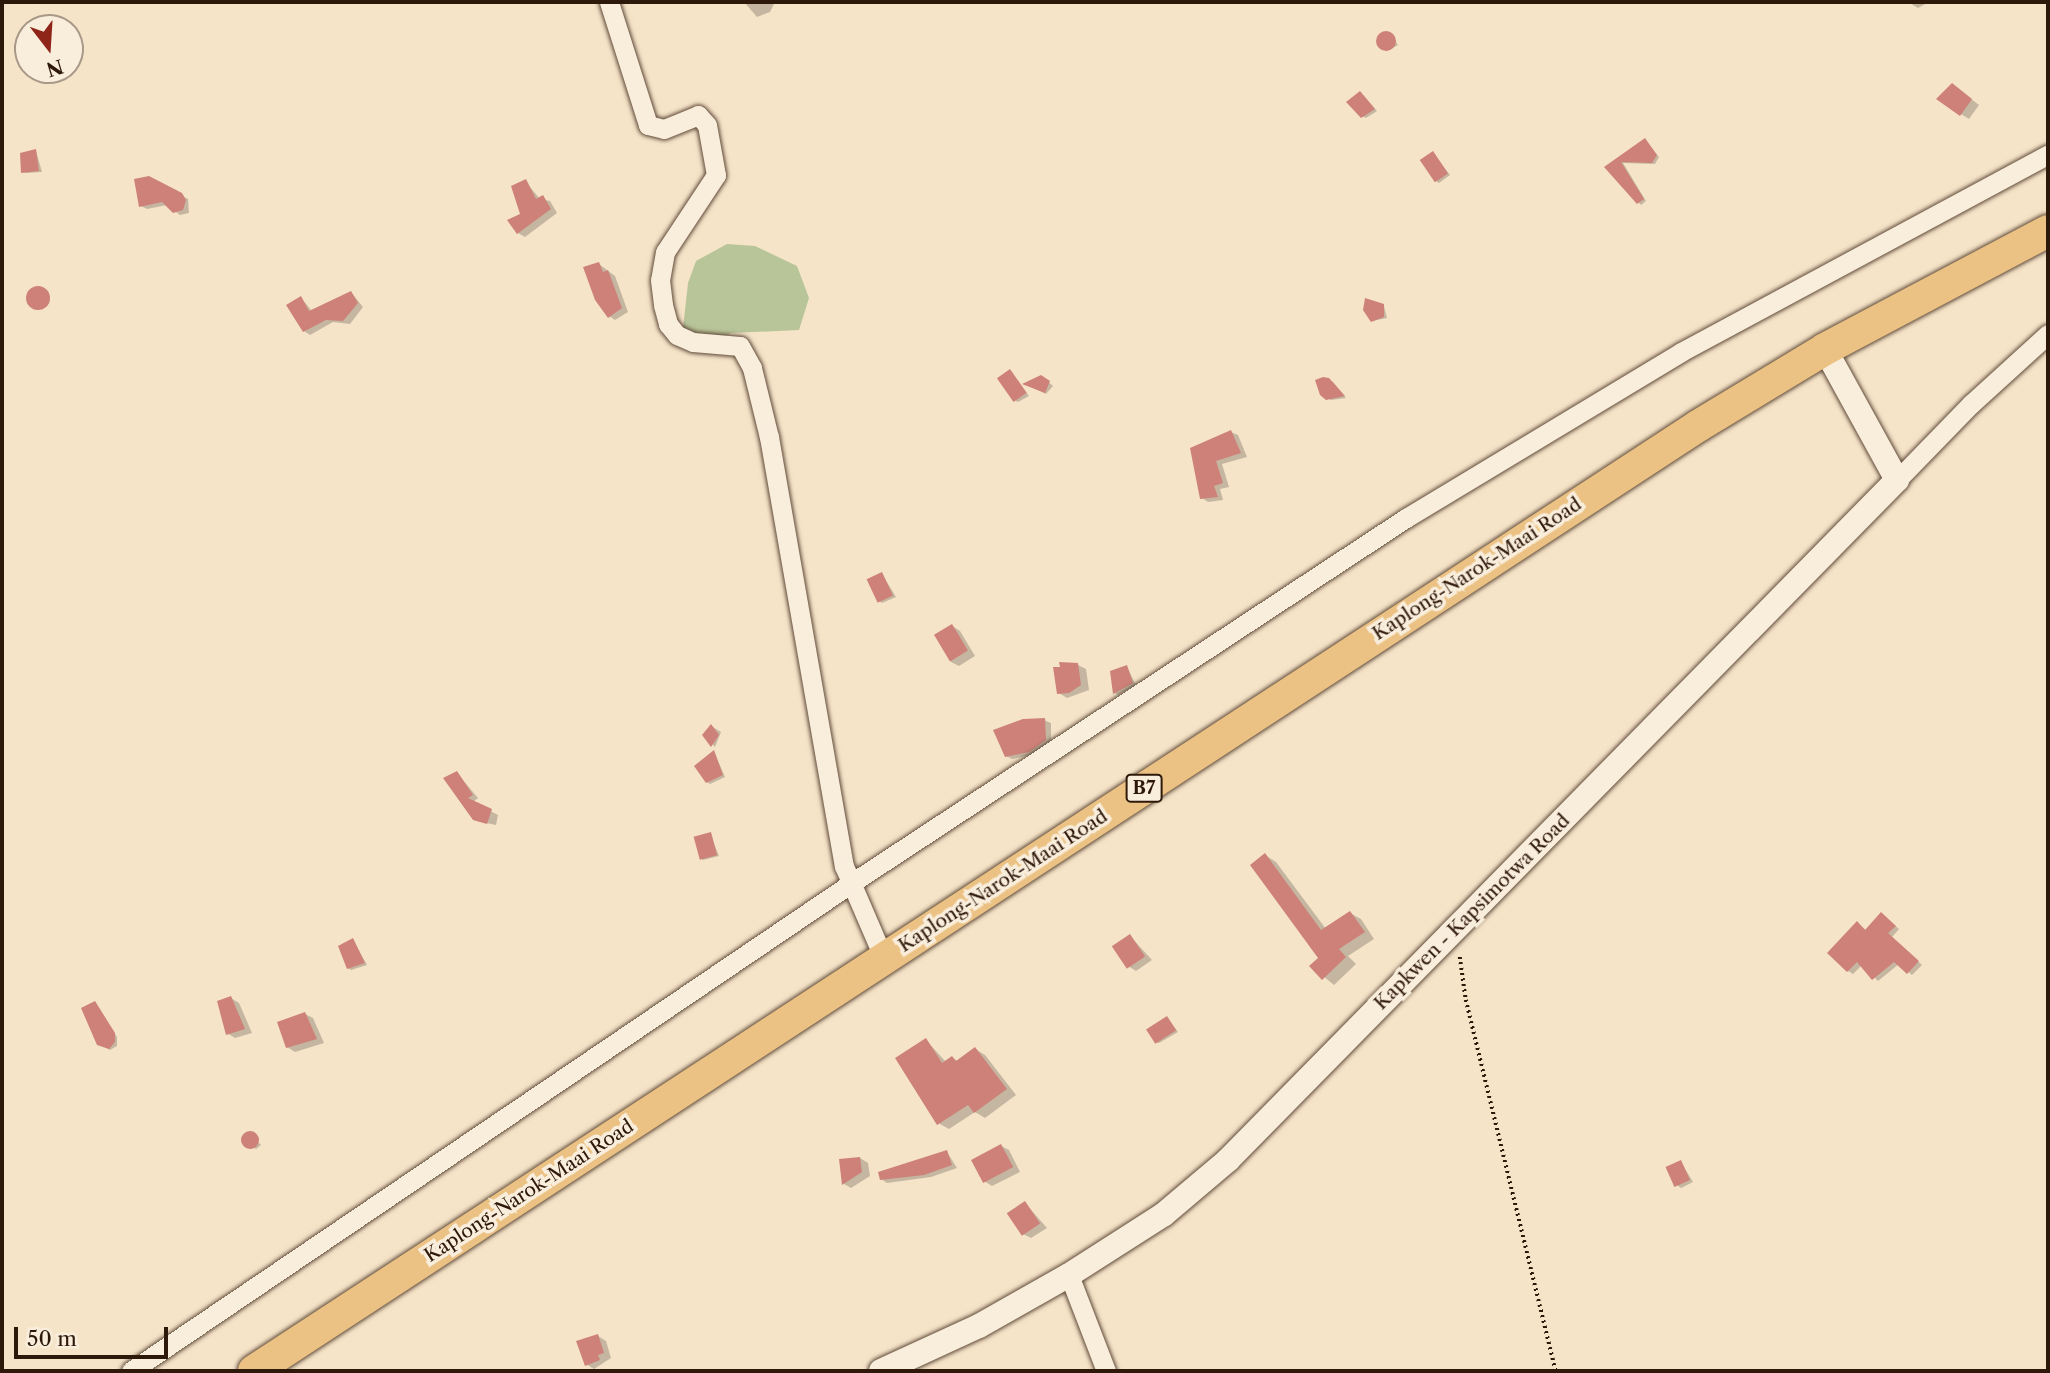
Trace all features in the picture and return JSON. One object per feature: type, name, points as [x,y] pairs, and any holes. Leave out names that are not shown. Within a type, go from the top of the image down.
[{"type":"highway","name":"Kaplong-Narok-Maai Road","points":[[254,1371],[1608,484],[1825,349],[2048,231]]},
{"type":"street","points":[[609,2],[648,125],[664,129],[698,115],[707,125],[716,175],[664,252],[660,280],[663,305],[668,324],[677,335],[693,342],[740,346],[752,368],[769,437],[850,884],[884,959]]},
{"type":"street","points":[[131,1371],[850,884],[1406,518],[1681,352],[2048,154]]},
{"type":"street","points":[[1825,349],[1897,480],[1971,404],[2048,334]]},
{"type":"street","name":"Kapkwen - Kapsimotwa Road","points":[[881,1371],[979,1326],[1069,1275],[1163,1215],[1228,1160],[1897,480]]},
{"type":"street","points":[[1069,1275],[1106,1371]]},
{"type":"path","points":[[1455,927],[1466,1000],[1556,1371]]},
{"type":"green space","points":[[727,244],[755,246],[797,266],[809,298],[799,330],[731,333],[714,343],[682,337],[688,283],[696,261]]},
{"type":"building","points":[[1382,31],[1390,31],[1396,41],[1390,51],[1382,51],[1376,45],[1376,37]]},
{"type":"building","points":[[1952,83],[1972,99],[1960,116],[1936,99]]},
{"type":"building","points":[[1360,91],[1375,109],[1361,118],[1346,102]]},
{"type":"building","points":[[1645,138],[1657,155],[1652,163],[1621,162],[1644,199],[1637,204],[1604,167]]},
{"type":"building","points":[[36,149],[39,171],[21,173],[20,153]]},
{"type":"building","points":[[1433,151],[1448,173],[1435,182],[1420,160]]},
{"type":"building","points":[[149,176],[182,193],[186,200],[183,210],[173,213],[162,202],[139,207],[134,179]]},
{"type":"building","points":[[526,179],[536,199],[543,195],[551,209],[517,234],[507,220],[520,214],[511,186]]},
{"type":"building","points":[[599,262],[603,272],[608,270],[622,308],[608,318],[595,300],[583,267]]},
{"type":"building","points":[[38,286],[46,290],[50,298],[46,306],[38,310],[30,306],[26,298],[30,290]]},
{"type":"building","points":[[351,291],[358,303],[343,321],[326,320],[303,332],[286,305],[301,296],[309,311]]},
{"type":"building","points":[[1365,298],[1384,304],[1384,317],[1371,322],[1363,310]]},
{"type":"building","points":[[1010,369],[1027,393],[1014,402],[997,378]]},
{"type":"building","points":[[1041,375],[1050,381],[1045,393],[1022,384]]},
{"type":"building","points":[[1329,378],[1345,396],[1326,400],[1320,395],[1315,380]]},
{"type":"building","points":[[1231,430],[1241,453],[1216,461],[1223,483],[1214,486],[1218,497],[1200,499],[1190,448]]},
{"type":"building","points":[[882,572],[893,596],[878,603],[867,579]]},
{"type":"building","points":[[952,624],[968,651],[950,661],[934,635]]},
{"type":"building","points":[[1059,662],[1078,663],[1081,685],[1069,693],[1057,694],[1053,667],[1060,667]]},
{"type":"building","points":[[1127,665],[1133,683],[1113,694],[1110,671]]},
{"type":"building","points":[[1045,718],[1046,740],[1029,752],[1005,757],[993,730],[1023,719]]},
{"type":"building","points":[[711,724],[719,735],[711,747],[702,735]]},
{"type":"building","points":[[714,750],[723,775],[706,783],[694,766]]},
{"type":"building","points":[[457,771],[473,795],[468,798],[492,809],[487,824],[473,820],[443,778]]},
{"type":"building","points":[[711,832],[717,855],[700,860],[694,837]]},
{"type":"building","points":[[1265,853],[1321,930],[1350,911],[1365,932],[1339,949],[1346,957],[1322,980],[1309,966],[1318,958],[1250,865]]},
{"type":"building","points":[[1881,912],[1896,926],[1888,933],[1919,961],[1907,974],[1894,962],[1872,980],[1857,962],[1847,972],[1827,953],[1857,921],[1865,930]]},
{"type":"building","points":[[1130,934],[1145,956],[1127,969],[1112,946]]},
{"type":"building","points":[[353,938],[365,963],[347,969],[338,946]]},
{"type":"building","points":[[231,996],[245,1029],[226,1035],[217,1001]]},
{"type":"building","points":[[95,1001],[115,1033],[115,1042],[109,1049],[97,1045],[81,1008]]},
{"type":"building","points":[[305,1012],[317,1039],[286,1048],[277,1022]]},
{"type":"building","points":[[1167,1016],[1176,1030],[1155,1044],[1146,1030]]},
{"type":"building","points":[[926,1038],[942,1063],[952,1056],[956,1061],[975,1047],[1007,1089],[974,1113],[968,1105],[937,1125],[895,1058]]},
{"type":"building","points":[[250,1131],[256,1134],[259,1140],[256,1146],[250,1149],[244,1146],[241,1140],[244,1134]]},
{"type":"building","points":[[1001,1144],[1013,1167],[983,1183],[971,1160]]},
{"type":"building","points":[[947,1150],[952,1165],[924,1175],[880,1180],[878,1172]]},
{"type":"building","points":[[860,1157],[862,1172],[842,1185],[839,1159]]},
{"type":"building","points":[[1681,1160],[1690,1180],[1674,1187],[1665,1167]]},
{"type":"building","points":[[1025,1201],[1040,1223],[1022,1236],[1007,1213]]},
{"type":"building","points":[[598,1334],[604,1353],[598,1355],[600,1360],[585,1366],[576,1341]]}]
